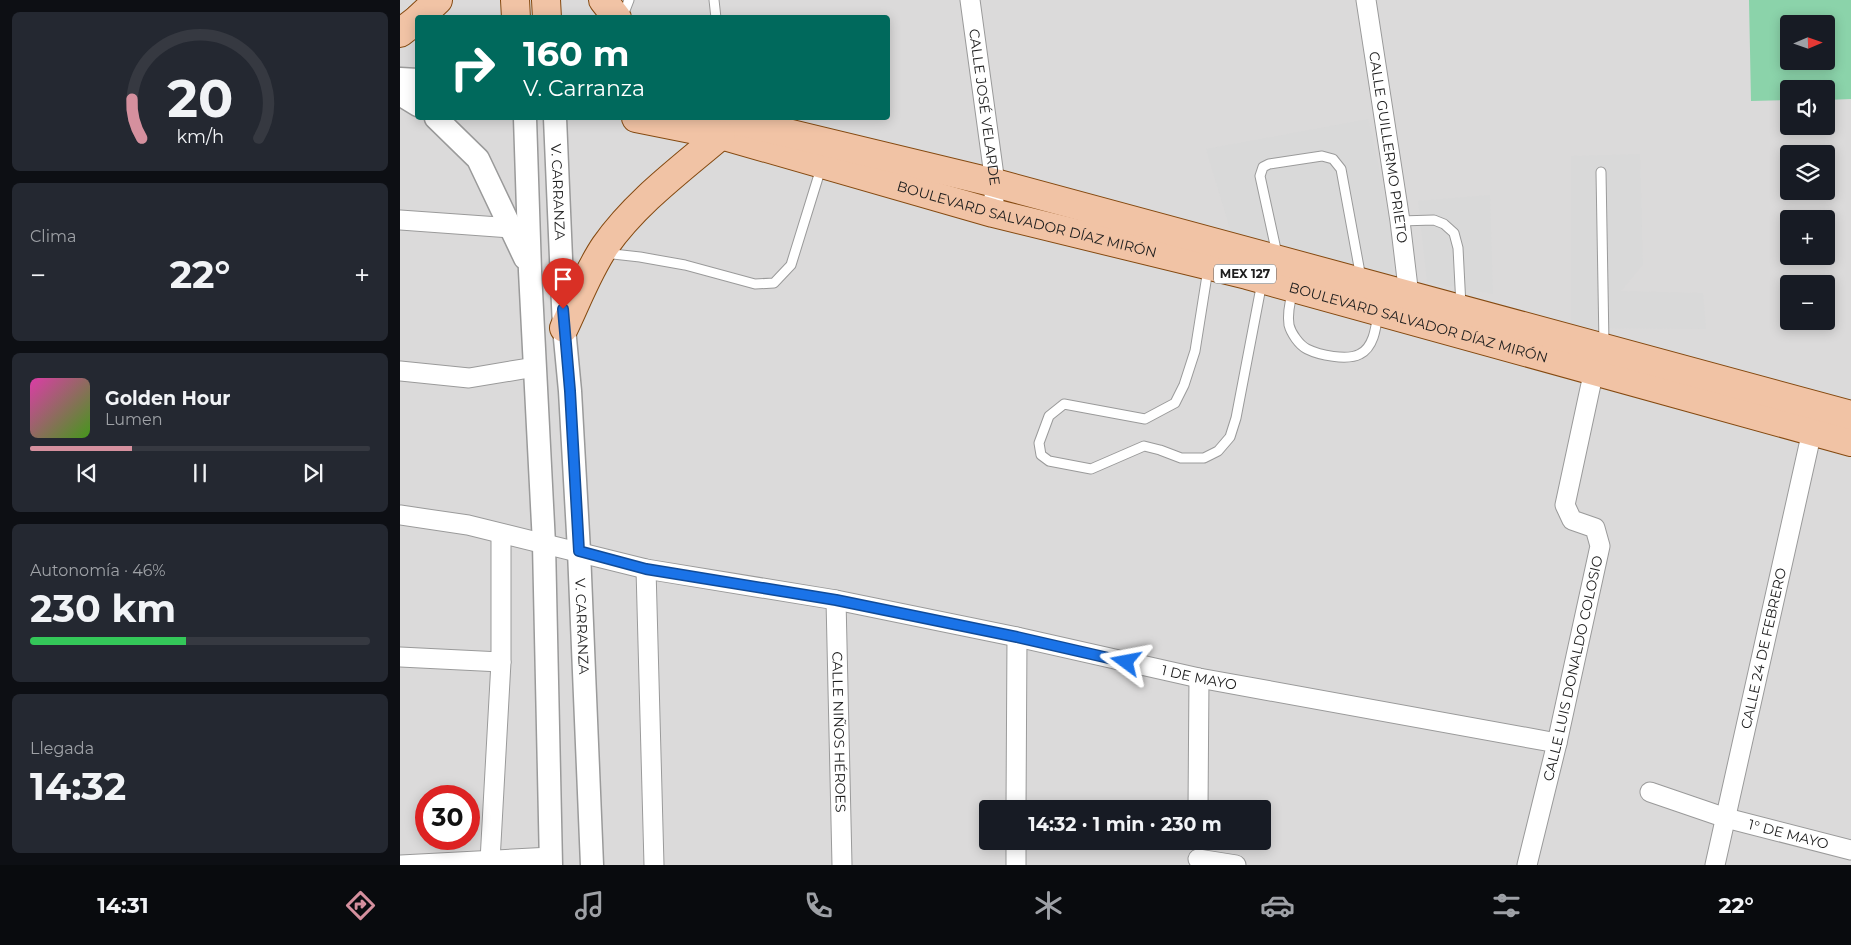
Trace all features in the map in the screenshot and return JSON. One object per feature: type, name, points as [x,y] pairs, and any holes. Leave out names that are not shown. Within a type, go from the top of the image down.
[{"type":"main road","points":[[421,15],[438,0]]},
{"type":"main road","points":[[515,0],[516,15]]},
{"type":"main road","points":[[546,0],[547,15]]},
{"type":"main road","points":[[603,0],[615,15]]},
{"type":"main road","points":[[400,33],[415,20]]},
{"type":"main road","name":"BOULEVARD SALVADOR DÍAZ MIRÓN","points":[[680,120],[725,122],[995,183],[1211,254]]},
{"type":"main road","points":[[564,328],[586,280],[601,253],[632,213],[725,122]]},
{"type":"main road","name":"BOULEVARD SALVADOR DÍAZ MIRÓN","points":[[725,122],[822,164],[993,213],[1362,283],[1461,309],[1812,431],[1851,442]]},
{"type":"main road","name":"BOULEVARD SALVADOR DÍAZ MIRÓN","points":[[1268,266],[1293,287],[1379,311],[1851,414]]},
{"type":"street","name":"CALLE JOSÉ VELARDE","points":[[970,0],[995,183],[993,213]]},
{"type":"street","name":"CALLE GUILLERMO PRIETO","points":[[1366,0],[1400,222],[1409,296]]},
{"type":"street","points":[[400,38],[415,40]]},
{"type":"street","points":[[400,79],[415,80]]},
{"type":"street","points":[[400,94],[415,103]]},
{"type":"street","points":[[438,120],[478,159],[512,228],[530,271]]},
{"type":"street","points":[[401,865],[490,861],[551,861],[544,544],[530,271],[525,120]]},
{"type":"street","name":"V. CARRANZA","points":[[555,120],[564,328],[570,391],[579,551],[592,865]]},
{"type":"street","points":[[400,220],[512,228]]},
{"type":"street","name":"CALLE LUIS DONALDO COLOSIO","points":[[1527,865],[1557,743],[1600,546],[1596,528],[1572,520],[1564,505],[1599,358]]},
{"type":"street","points":[[400,371],[469,378],[535,368]]},
{"type":"street","name":"CALLE 24 DE FEBRERO","points":[[1714,865],[1812,431]]},
{"type":"street","name":"1 DE MAYO","points":[[400,515],[468,525],[646,569],[836,600],[1017,637],[1199,678],[1557,743]]},
{"type":"street","points":[[490,861],[501,662],[501,534]]},
{"type":"street","points":[[646,569],[654,865]]},
{"type":"street","name":"CALLE NIÑOS HÉROES","points":[[836,600],[842,865]]},
{"type":"street","points":[[1016,800],[1017,637]]},
{"type":"street","points":[[400,657],[501,662]]},
{"type":"street","points":[[1198,800],[1199,678]]},
{"type":"street","name":"1° DE MAYO","points":[[1650,792],[1726,818],[1851,850]]},
{"type":"street","points":[[1016,850],[1016,865]]},
{"type":"street","points":[[1198,855],[1236,865]]},
{"type":"lane","points":[[623,15],[629,0]]},
{"type":"lane","points":[[714,0],[716,15]]},
{"type":"lane","points":[[1211,254],[1195,352],[1184,385],[1175,403],[1145,419],[1064,404],[1050,416],[1038,444],[1041,455],[1049,461],[1091,469],[1144,446],[1181,458],[1204,458],[1218,450],[1230,437],[1236,418],[1268,266],[1260,176],[1263,168],[1269,164],[1322,156],[1333,159],[1341,169],[1362,283]]},
{"type":"lane","points":[[601,253],[640,256],[685,264],[755,284],[774,282],[791,265],[822,164]]},
{"type":"lane","points":[[1599,358],[1601,172]]},
{"type":"lane","points":[[1400,222],[1434,220],[1444,224],[1454,233],[1458,248],[1461,309]]},
{"type":"lane","points":[[1293,287],[1289,309],[1289,326],[1296,338],[1306,349],[1336,357],[1349,357],[1360,354],[1369,346],[1376,332],[1379,311]]},
{"type":"shaded area","points":[[400,0],[1851,0],[1851,865],[400,865]]},
{"type":"shaded area","points":[[1368,119],[1392,237],[1393,275],[1232,236],[1206,149]]},
{"type":"shaded area","points":[[1640,154],[1643,264],[1621,291],[1703,293],[1706,329],[1571,328],[1571,156]]},
{"type":"shaded area","points":[[1490,195],[1493,294],[1427,282],[1418,201]]},
{"type":"green space","points":[[1749,0],[1851,0],[1851,99],[1835,100],[1835,80],[1780,80],[1780,100],[1751,101]]},
{"type":"route","points":[[563,309],[570,391],[579,551],[646,569],[836,600],[1017,637],[1126,662]]}]
